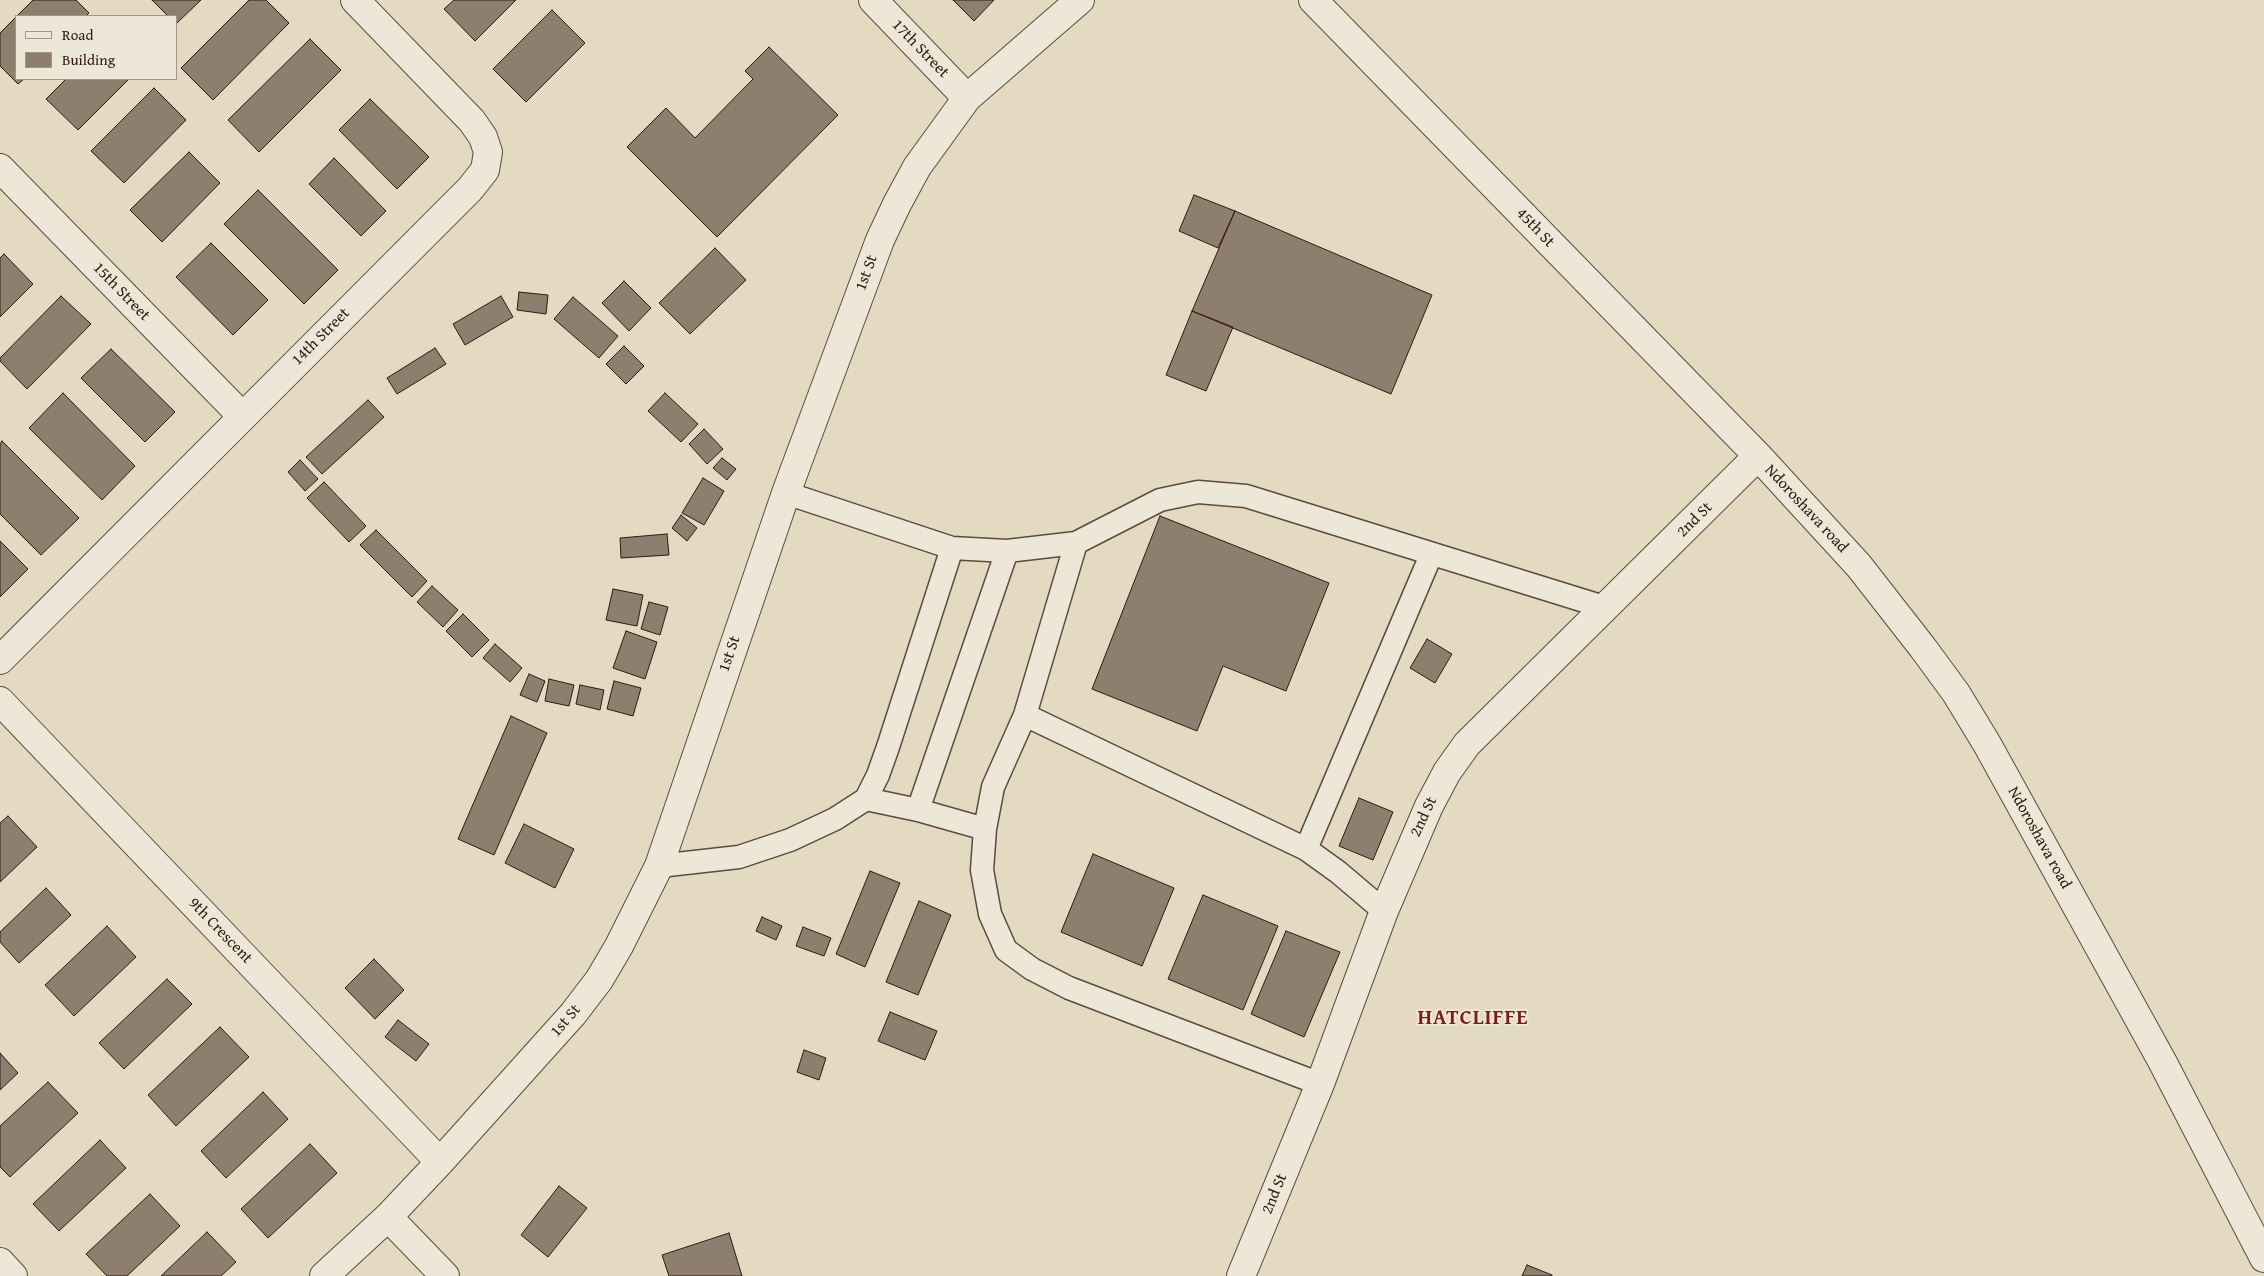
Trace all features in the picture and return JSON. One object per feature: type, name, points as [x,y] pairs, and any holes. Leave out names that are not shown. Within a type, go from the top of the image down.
[{"type":"street","name":"14th Street","points":[[0,660],[470,189],[485,170],[488,152],[483,137],[472,121],[355,0]]},
{"type":"street","name":"17th Street","points":[[873,0],[967,98]]},
{"type":"street","name":"1st St","points":[[324,1276],[388,1217],[440,1162],[572,1014],[599,980],[619,946],[659,866],[786,493],[880,240],[917,166],[967,98],[1080,0]]},
{"type":"street","name":"45th St","points":[[1313,0],[1758,456]]},
{"type":"street","name":"15th Street","points":[[0,168],[242,416]]},
{"type":"street","name":"2nd St","points":[[1241,1276],[1320,1084],[1384,911],[1429,806],[1446,772],[1467,744],[1758,456]]},
{"type":"street","name":"Ndoroshava road","points":[[1758,456],[1859,566],[1956,694],[1986,744],[2162,1062],[2264,1258]]},
{"type":"street","name":"9th Crescent","points":[[0,701],[440,1162]]},
{"type":"street","points":[[388,1217],[445,1276]]},
{"type":"street","points":[[0,1262],[13,1276]]},
{"type":"lane","points":[[786,493],[952,548],[1007,551],[1076,543],[1160,500],[1198,492],[1246,496],[1606,608]]},
{"type":"lane","points":[[1076,543],[1025,715],[993,787],[985,829],[982,870],[990,914],[1006,950],[1032,969],[1069,988],[1320,1084]]},
{"type":"lane","points":[[659,866],[740,856],[773,846],[835,819],[866,799],[886,754],[952,548]]},
{"type":"lane","points":[[918,810],[1007,551]]},
{"type":"lane","points":[[1306,850],[1431,554]]},
{"type":"lane","points":[[1025,715],[1306,850],[1338,872],[1384,911]]},
{"type":"lane","points":[[866,799],[918,810],[985,829]]},
{"type":"building","points":[[33,0],[76,0],[89,13],[87,15],[18,15]]},
{"type":"building","points":[[152,0],[201,0],[178,22],[178,15],[167,15]]},
{"type":"building","points":[[249,0],[266,0],[289,23],[213,100],[181,68]]},
{"type":"building","points":[[454,0],[516,0],[475,41],[444,9]]},
{"type":"building","points":[[953,0],[994,0],[974,21]]},
{"type":"building","points":[[552,10],[585,43],[526,102],[493,69]]},
{"type":"building","points":[[15,18],[15,80],[23,80],[18,84],[0,66],[0,33]]},
{"type":"building","points":[[310,39],[341,70],[259,152],[228,120]]},
{"type":"building","points":[[769,47],[838,115],[717,237],[627,147],[666,108],[695,138],[753,79],[745,71]]},
{"type":"building","points":[[65,80],[128,80],[78,130],[46,99]]},
{"type":"building","points":[[154,88],[186,120],[124,183],[91,151]]},
{"type":"building","points":[[370,99],[429,157],[397,189],[339,130]]},
{"type":"building","points":[[189,152],[220,183],[162,242],[130,210]]},
{"type":"building","points":[[334,158],[386,211],[361,236],[309,184]]},
{"type":"building","points":[[258,190],[338,270],[304,304],[224,224]]},
{"type":"building","points":[[1194,195],[1235,211],[1218,248],[1179,231]]},
{"type":"building","points":[[1235,211],[1432,295],[1391,394],[1192,311]]},
{"type":"building","points":[[211,243],[268,300],[233,335],[176,277]]},
{"type":"building","points":[[715,248],[746,280],[690,334],[659,303]]},
{"type":"building","points":[[4,254],[33,284],[0,317],[0,258]]},
{"type":"building","points":[[624,281],[651,308],[629,331],[602,303]]},
{"type":"building","points":[[519,292],[548,295],[546,314],[517,310]]},
{"type":"building","points":[[61,296],[91,324],[27,389],[0,361],[0,358]]},
{"type":"building","points":[[501,296],[513,317],[465,345],[453,324]]},
{"type":"building","points":[[573,297],[618,336],[599,358],[554,319]]},
{"type":"building","points":[[1192,311],[1233,327],[1206,391],[1166,375]]},
{"type":"building","points":[[624,346],[644,366],[626,384],[606,364]]},
{"type":"building","points":[[435,348],[446,364],[397,394],[387,378]]},
{"type":"building","points":[[111,349],[175,412],[145,442],[81,378]]},
{"type":"building","points":[[63,393],[135,466],[102,500],[29,428]]},
{"type":"building","points":[[665,393],[698,424],[681,442],[648,411]]},
{"type":"building","points":[[368,400],[384,417],[322,474],[306,457]]},
{"type":"building","points":[[704,429],[723,449],[707,464],[689,444]]},
{"type":"building","points":[[2,441],[79,518],[41,555],[0,514],[0,444]]},
{"type":"building","points":[[722,458],[736,469],[727,480],[713,468]]},
{"type":"building","points":[[300,460],[318,479],[305,491],[288,472]]},
{"type":"building","points":[[703,478],[724,491],[704,525],[682,513]]},
{"type":"building","points":[[324,482],[366,526],[349,542],[307,498]]},
{"type":"building","points":[[681,515],[697,528],[687,541],[672,528]]},
{"type":"building","points":[[1160,516],[1329,583],[1286,691],[1223,666],[1197,731],[1092,689]]},
{"type":"building","points":[[376,530],[427,581],[412,597],[360,545]]},
{"type":"building","points":[[667,534],[669,555],[621,558],[620,538]]},
{"type":"building","points":[[0,541],[28,569],[0,597]]},
{"type":"building","points":[[432,586],[458,610],[443,627],[417,602]]},
{"type":"building","points":[[613,589],[643,595],[637,626],[606,620]]},
{"type":"building","points":[[649,602],[668,607],[660,635],[641,629]]},
{"type":"building","points":[[463,614],[489,640],[472,657],[446,631]]},
{"type":"building","points":[[626,631],[657,642],[645,679],[613,668]]},
{"type":"building","points":[[1427,639],[1452,654],[1435,683],[1410,668]]},
{"type":"building","points":[[495,644],[522,668],[510,682],[483,658]]},
{"type":"building","points":[[529,674],[545,681],[537,702],[520,695]]},
{"type":"building","points":[[549,679],[574,685],[569,706],[545,701]]},
{"type":"building","points":[[614,681],[641,688],[633,716],[607,709]]},
{"type":"building","points":[[580,685],[604,690],[600,710],[576,704]]},
{"type":"building","points":[[511,716],[547,733],[494,855],[458,839]]},
{"type":"building","points":[[1359,798],[1393,812],[1373,860],[1339,846]]},
{"type":"building","points":[[8,816],[37,847],[0,882],[0,823]]},
{"type":"building","points":[[524,824],[574,849],[555,888],[505,863]]},
{"type":"building","points":[[1093,854],[1174,888],[1142,966],[1061,932]]},
{"type":"building","points":[[870,871],[900,883],[865,967],[836,954]]},
{"type":"building","points":[[46,888],[71,915],[19,963],[0,942],[0,932]]},
{"type":"building","points":[[1203,895],[1278,926],[1243,1010],[1168,979]]},
{"type":"building","points":[[919,901],[951,915],[918,995],[886,982]]},
{"type":"building","points":[[762,917],[782,926],[776,940],[756,931]]},
{"type":"building","points":[[107,926],[136,957],[74,1016],[45,985]]},
{"type":"building","points":[[803,927],[831,938],[824,956],[796,946]]},
{"type":"building","points":[[1286,931],[1340,952],[1304,1037],[1251,1014]]},
{"type":"building","points":[[374,959],[404,990],[375,1019],[345,988]]},
{"type":"building","points":[[167,979],[192,1004],[124,1069],[99,1043]]},
{"type":"building","points":[[890,1012],[937,1031],[925,1060],[878,1041]]},
{"type":"building","points":[[398,1020],[429,1044],[416,1061],[385,1037]]},
{"type":"building","points":[[220,1027],[249,1057],[176,1126],[148,1095]]},
{"type":"building","points":[[804,1050],[826,1058],[819,1080],[797,1072]]},
{"type":"building","points":[[0,1053],[18,1073],[0,1090]]},
{"type":"building","points":[[48,1082],[78,1113],[10,1177],[0,1167],[0,1126]]},
{"type":"building","points":[[263,1092],[288,1119],[226,1178],[201,1151]]},
{"type":"building","points":[[100,1140],[126,1168],[59,1231],[33,1204]]},
{"type":"building","points":[[310,1144],[337,1173],[268,1238],[241,1209]]},
{"type":"building","points":[[559,1186],[587,1208],[548,1257],[521,1235]]},
{"type":"building","points":[[150,1194],[180,1226],[127,1276],[107,1276],[86,1254]]},
{"type":"building","points":[[207,1232],[236,1262],[221,1276],[161,1276]]},
{"type":"building","points":[[729,1233],[742,1276],[669,1276],[662,1255]]},
{"type":"building","points":[[1527,1265],[1552,1275],[1552,1276],[1522,1276]]},
{"type":"district","name":"HATCLIFFE","points":[[1473,1019]]}]
